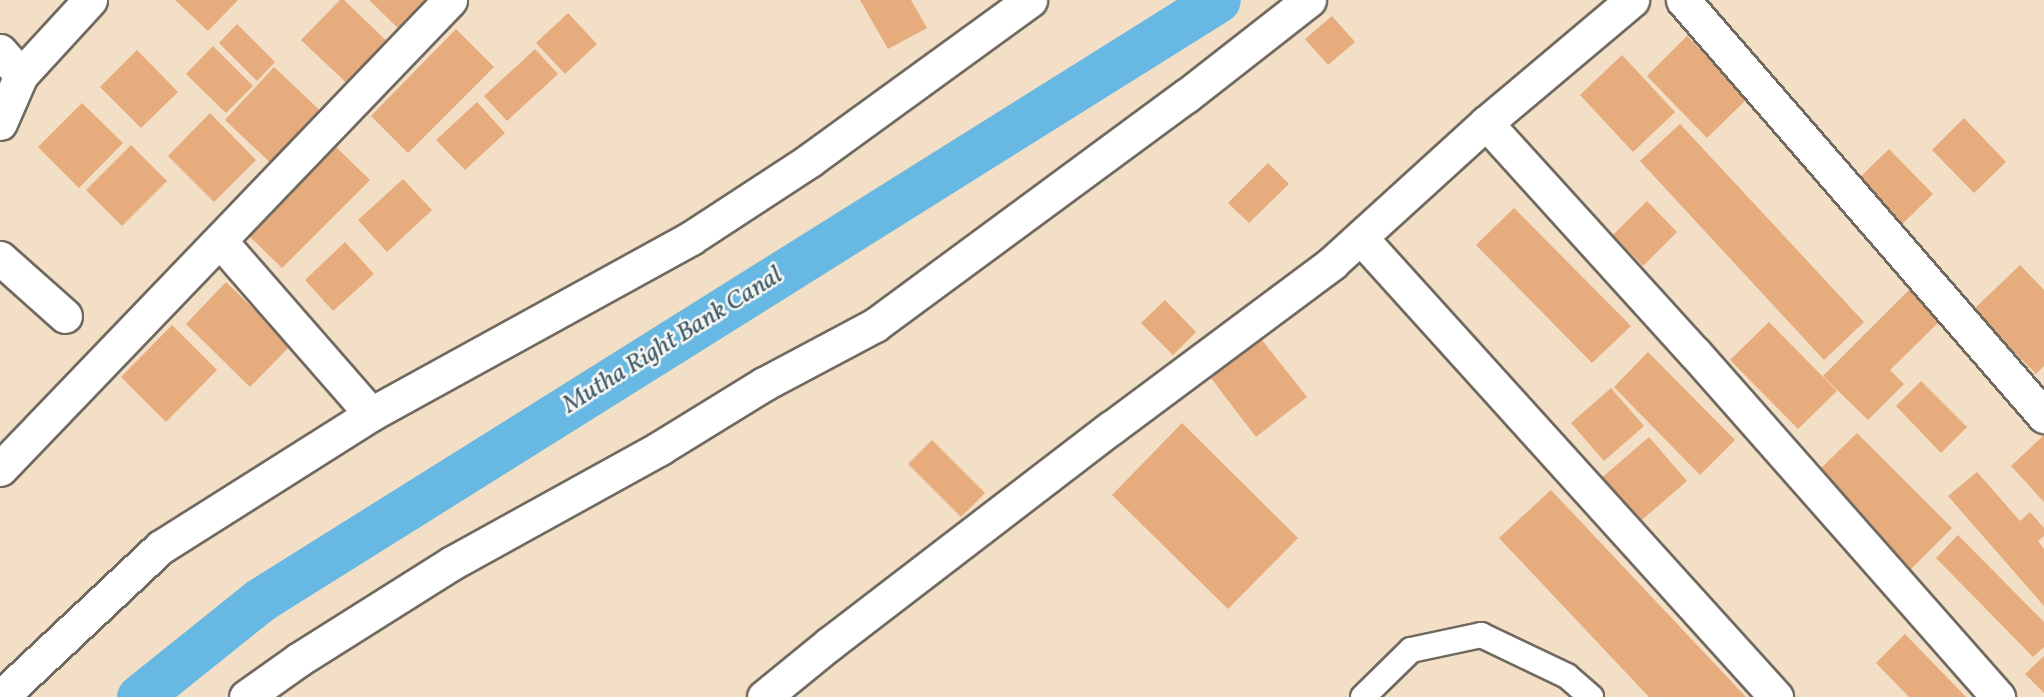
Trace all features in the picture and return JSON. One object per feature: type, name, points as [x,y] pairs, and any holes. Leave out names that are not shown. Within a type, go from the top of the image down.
[{"type":"street","points":[[0,123],[10,63],[90,0]]},
{"type":"street","points":[[0,469],[221,242],[450,0]]},
{"type":"street","points":[[1,697],[161,547],[371,414],[691,238],[810,160],[1030,0]]},
{"type":"street","points":[[246,697],[298,660],[452,563],[660,448],[764,384],[875,325],[1186,96],[1308,0]]},
{"type":"street","points":[[764,697],[839,637],[1361,238],[1486,123],[1632,0]]},
{"type":"street","points":[[1683,0],[2044,416]]},
{"type":"street","points":[[1486,123],[1694,352],[1998,697]]},
{"type":"street","points":[[1361,238],[1776,697]]},
{"type":"street","points":[[221,242],[371,414]]},
{"type":"street","points":[[0,258],[65,316]]},
{"type":"lane","points":[[1363,697],[1411,650],[1481,635],[1567,676],[1591,697]]},
{"type":"building","points":[[175,0],[238,0],[208,31]]},
{"type":"building","points":[[340,0],[344,0],[395,49],[355,91],[301,40]]},
{"type":"building","points":[[369,0],[429,0],[405,35]]},
{"type":"building","points":[[860,0],[911,0],[927,28],[888,49]]},
{"type":"building","points":[[568,13],[597,44],[565,74],[536,43]]},
{"type":"building","points":[[1332,16],[1355,42],[1328,65],[1305,39]]},
{"type":"building","points":[[237,24],[275,62],[257,81],[219,43]]},
{"type":"building","points":[[456,29],[494,67],[408,153],[371,116]]},
{"type":"building","points":[[1687,36],[1748,98],[1707,138],[1647,76]]},
{"type":"building","points":[[213,46],[253,86],[226,113],[186,74]]},
{"type":"building","points":[[535,49],[558,74],[507,121],[484,96]]},
{"type":"building","points":[[137,50],[178,92],[141,128],[100,87]]},
{"type":"building","points":[[1622,55],[1675,112],[1633,152],[1580,95]]},
{"type":"building","points":[[274,67],[326,116],[277,169],[225,120]]},
{"type":"building","points":[[477,102],[505,133],[465,170],[436,140]]},
{"type":"building","points":[[82,103],[123,143],[79,188],[38,147]]},
{"type":"building","points":[[210,113],[256,160],[214,202],[168,156]]},
{"type":"building","points":[[1964,118],[2006,162],[1974,193],[1932,150]]},
{"type":"building","points":[[1680,124],[1864,322],[1824,360],[1640,161]]},
{"type":"building","points":[[131,145],[167,181],[122,226],[86,190]]},
{"type":"building","points":[[336,147],[370,180],[282,268],[248,235]]},
{"type":"building","points":[[1889,149],[1933,194],[1896,230],[1852,185]]},
{"type":"building","points":[[1268,163],[1289,184],[1249,223],[1228,203]]},
{"type":"building","points":[[403,179],[432,210],[387,252],[358,220]]},
{"type":"building","points":[[1647,201],[1677,232],[1643,266],[1613,235]]},
{"type":"building","points":[[1514,208],[1631,326],[1592,363],[1476,245]]},
{"type":"building","points":[[345,242],[374,274],[333,311],[305,280]]},
{"type":"building","points":[[2020,265],[2044,290],[2044,366],[2036,374],[1973,310]]},
{"type":"building","points":[[226,282],[291,345],[250,387],[186,324]]},
{"type":"building","points":[[1914,285],[1945,316],[1890,370],[1904,384],[1868,420],[1823,376]]},
{"type":"building","points":[[1165,300],[1196,332],[1173,355],[1141,323]]},
{"type":"building","points":[[1769,322],[1837,391],[1798,429],[1730,360]]},
{"type":"building","points":[[172,325],[217,370],[166,422],[121,377]]},
{"type":"building","points":[[1254,330],[1307,397],[1256,437],[1204,369]]},
{"type":"building","points":[[1648,352],[1735,440],[1700,475],[1614,387]]},
{"type":"building","points":[[1921,381],[1967,427],[1941,453],[1896,406]]},
{"type":"building","points":[[1611,388],[1644,426],[1604,461],[1571,423]]},
{"type":"building","points":[[1182,423],[1298,538],[1228,609],[1112,495]]},
{"type":"building","points":[[1857,433],[1952,528],[1909,571],[1814,475]]},
{"type":"building","points":[[2044,435],[2044,502],[2011,466]]},
{"type":"building","points":[[1649,437],[1687,481],[1636,525],[1598,481]]},
{"type":"building","points":[[932,440],[985,493],[961,517],[908,464]]},
{"type":"building","points":[[1977,472],[2020,521],[2030,512],[2044,528],[2044,536],[2038,541],[2044,549],[2044,606],[1948,496]]},
{"type":"building","points":[[1551,490],[1746,697],[1649,697],[1499,538]]},
{"type":"building","points":[[1958,535],[2044,622],[2044,647],[2033,657],[1936,558]]},
{"type":"building","points":[[1905,634],[1966,697],[1909,697],[1876,663]]},
{"type":"building","points":[[2044,656],[2044,693],[2025,674]]},
{"type":"waterway","name":"Mutha Right Bank Canal","points":[[139,697],[260,600],[1218,0]]}]
